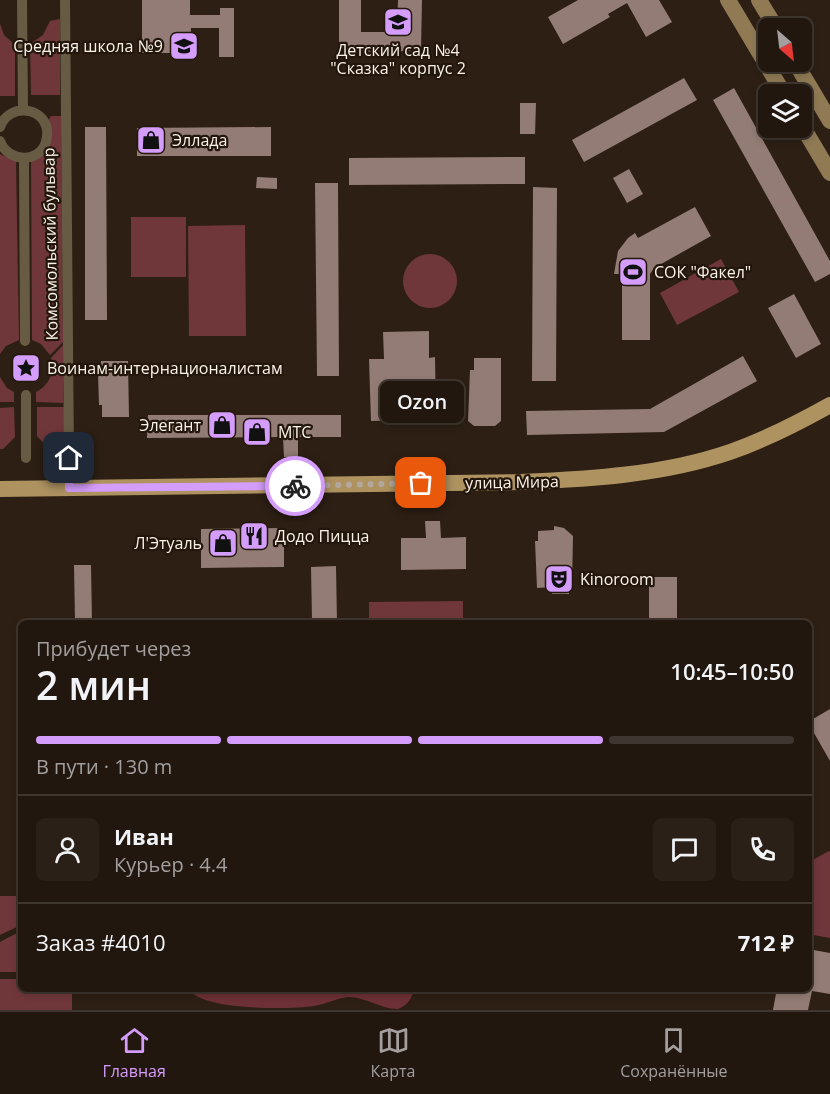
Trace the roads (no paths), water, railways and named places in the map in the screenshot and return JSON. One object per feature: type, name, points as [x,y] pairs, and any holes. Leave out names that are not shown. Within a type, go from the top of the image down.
[{"type":"main road","points":[[728,0],[758,48]]},
{"type":"main road","points":[[759,0],[770,18]]},
{"type":"main road","points":[[801,72],[830,121]]},
{"type":"main road","points":[[809,138],[830,173]]},
{"type":"main road","name":"улица Мира","points":[[0,489],[521,482],[598,478],[653,471],[729,452],[772,435],[830,405]]},
{"type":"street","points":[[22,0],[23,109]]},
{"type":"street","name":"Комсомольский бульвар","points":[[65,0],[69,488]]},
{"type":"street","points":[[0,127],[7,115],[23,109],[38,114],[48,134],[43,149],[37,154],[24,158],[14,157],[7,153],[0,141]]},
{"type":"street","name":"Комсомольский бульвар","points":[[24,158],[26,341]]},
{"type":"street","points":[[26,395],[26,458]]},
{"type":"place","name":"Детский сад №4 \"Сказка\" корпус 2","points":[[398,22]]},
{"type":"place","name":"Средняя школа №9","points":[[184,46]]},
{"type":"place","name":"Эллада","points":[[151,140]]},
{"type":"place","name":"СОК \"Факел\"","points":[[633,272]]},
{"type":"place","name":"Воинам-интернационалистам","points":[[26,368]]},
{"type":"place","name":"Элегант","points":[[222,425]]},
{"type":"place","name":"МТС","points":[[257,432]]},
{"type":"place","name":"Ozon","points":[[421,483]]},
{"type":"place","name":"Додо Пицца","points":[[254,536]]},
{"type":"place","name":"Л'Этуаль","points":[[223,543]]},
{"type":"place","name":"Kinoroom","points":[[559,579]]}]
